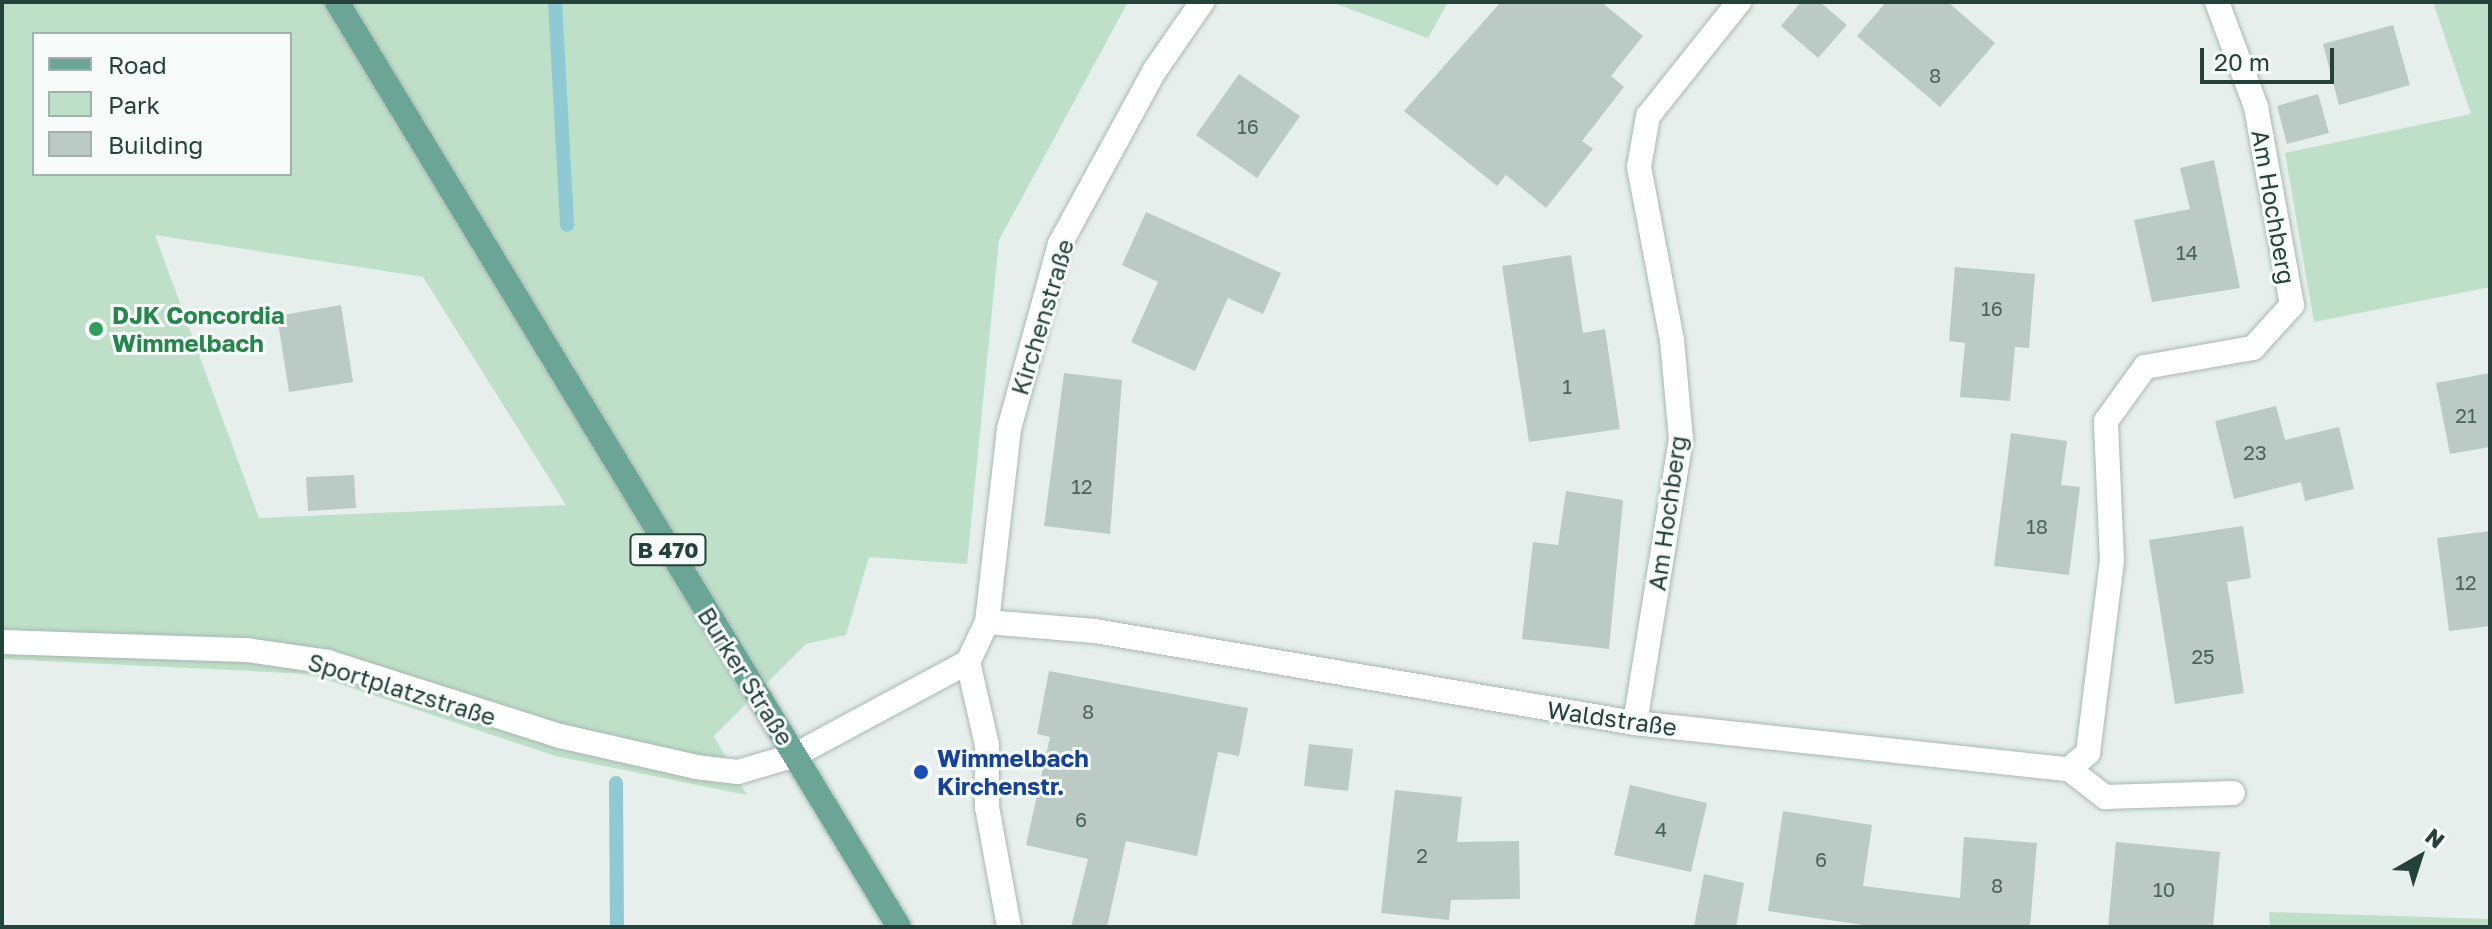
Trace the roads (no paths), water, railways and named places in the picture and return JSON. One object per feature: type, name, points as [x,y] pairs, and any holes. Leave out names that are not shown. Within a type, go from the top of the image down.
[{"type":"main road","name":"Burker Straße","points":[[337,2],[541,345],[899,927]]},
{"type":"street","name":"Kirchenstraße","points":[[968,662],[987,622],[1009,429],[1060,244],[1155,70],[1202,2]]},
{"type":"street","name":"Am Hochberg","points":[[1635,723],[1681,439],[1672,340],[1639,167],[1648,116],[1739,2]]},
{"type":"street","name":"Am Hochberg","points":[[2069,769],[2088,753],[2112,561],[2106,421],[2145,367],[2253,348],[2292,305],[2256,107],[2217,2]]},
{"type":"street","name":"Waldstraße","points":[[987,622],[1095,631],[1635,723],[2069,769]]},
{"type":"street","name":"Sportplatzstraße","points":[[2,642],[247,650],[328,662],[560,736],[696,767],[738,772],[795,755]]},
{"type":"street","points":[[795,755],[968,662],[1009,927]]},
{"type":"street","points":[[2069,769],[2105,797],[2233,793]]},
{"type":"waterway","points":[[555,2],[567,225]]},
{"type":"waterway","points":[[616,783],[617,927]]},
{"type":"place","name":"DJK Concordia Wimmelbach","points":[[96,329]]},
{"type":"place","name":"Wimmelbach Kirchenstr.","points":[[921,772]]}]
